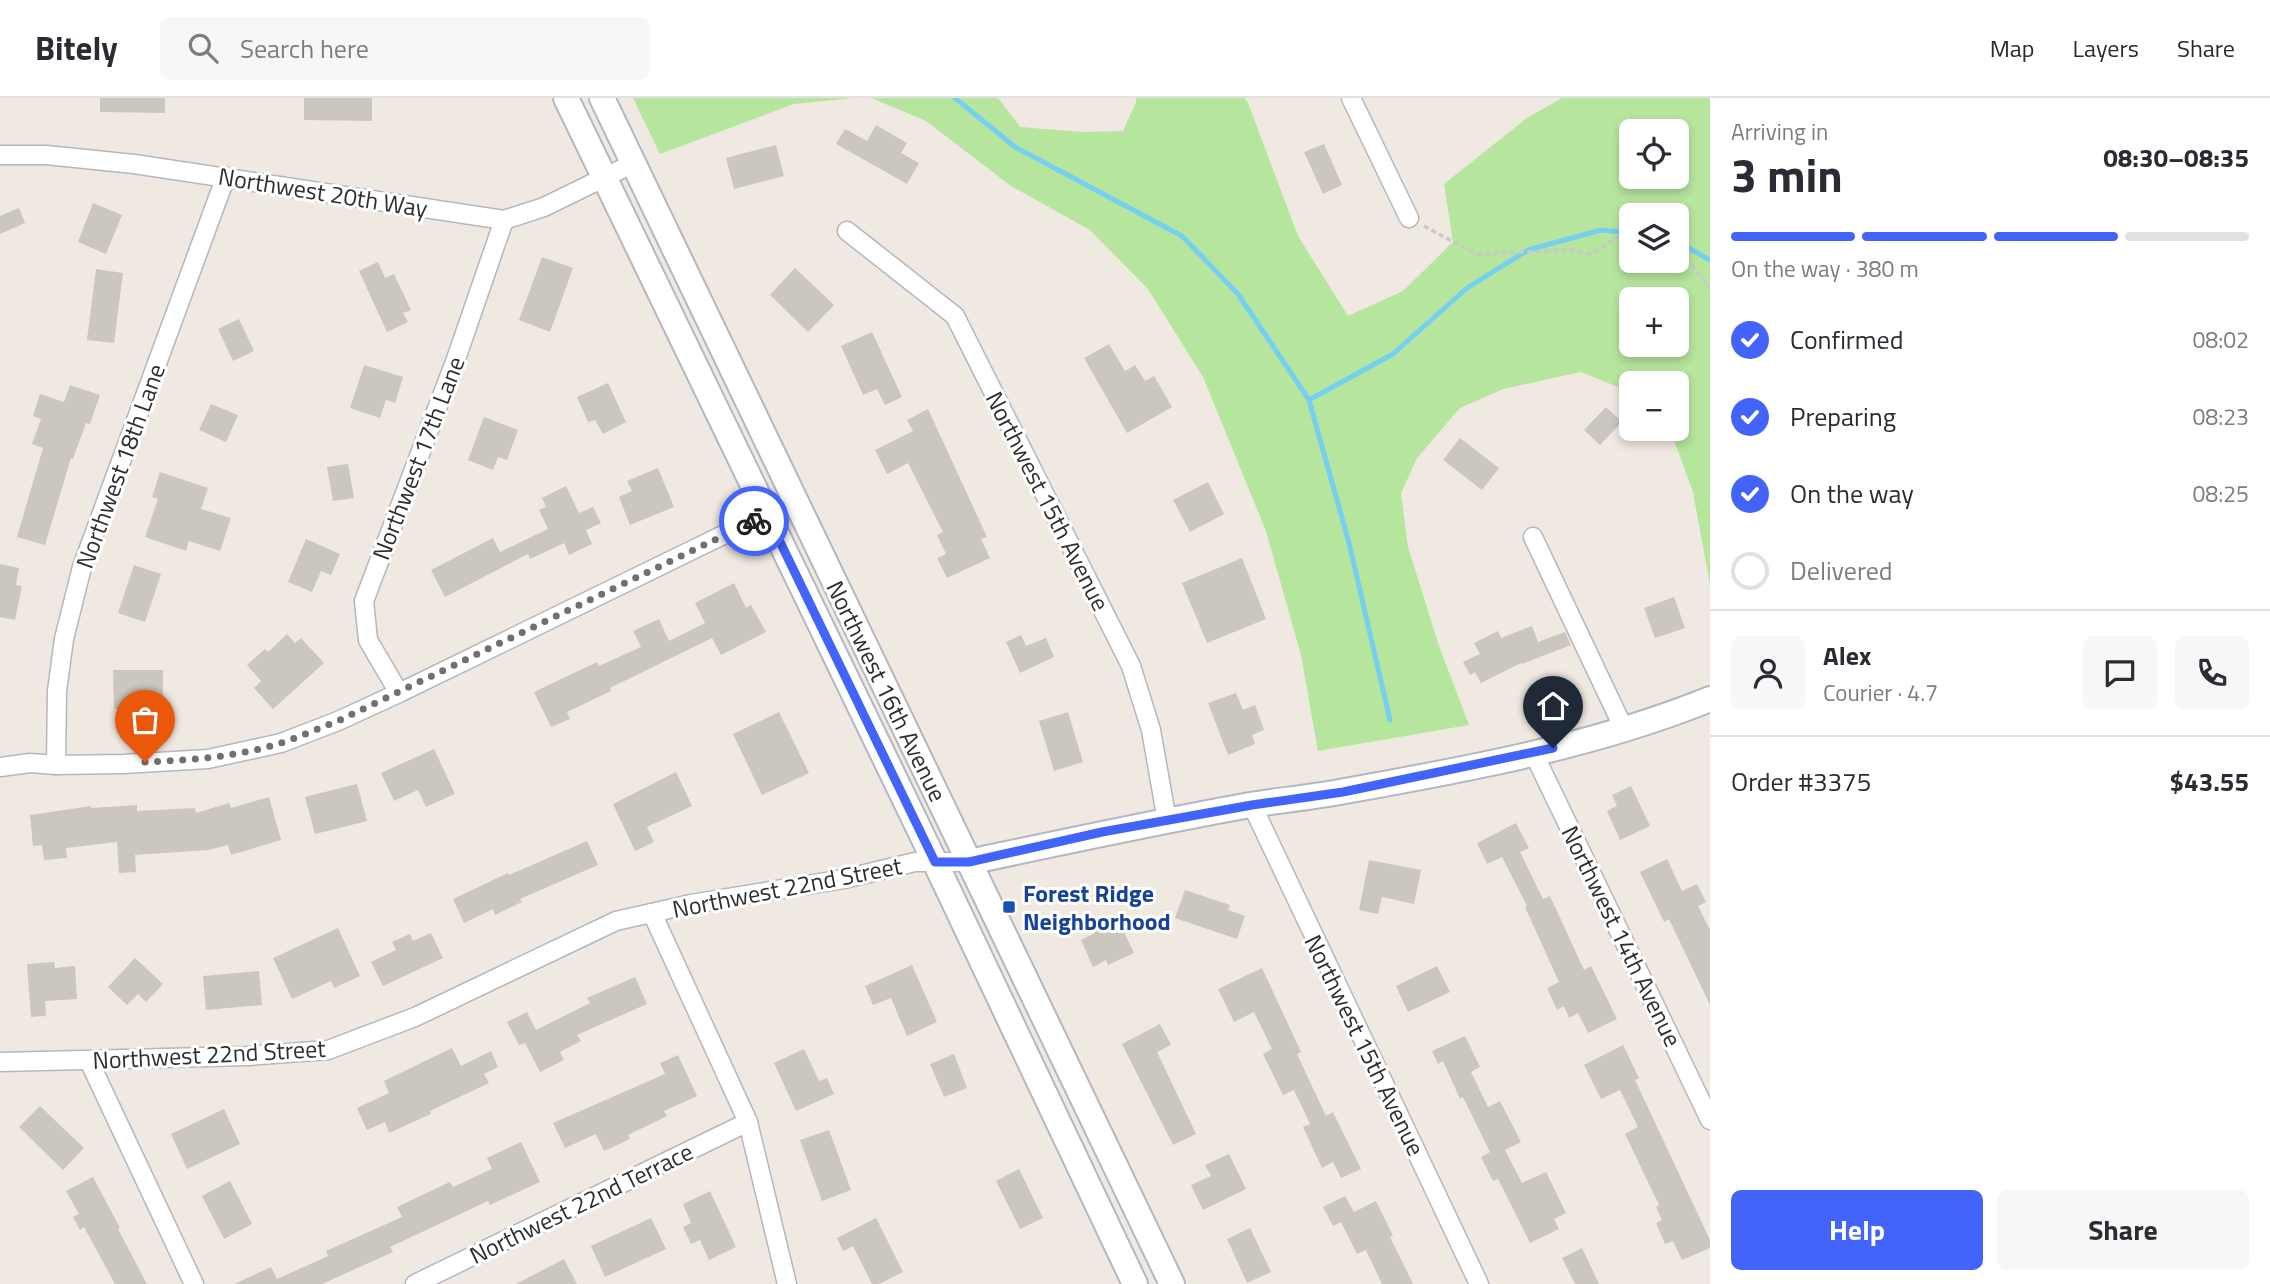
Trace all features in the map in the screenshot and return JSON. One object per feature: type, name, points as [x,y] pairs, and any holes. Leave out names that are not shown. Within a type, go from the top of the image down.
[{"type":"main road","name":"Northwest 16th Avenue","points":[[566,98],[935,862],[1135,1284]]},
{"type":"main road","name":"Northwest 16th Avenue","points":[[602,98],[1172,1284]]},
{"type":"main road","name":"Northwest 22nd Street","points":[[969,862],[1102,832],[1343,792],[1572,745],[1710,699]]},
{"type":"main road","points":[[1097,1205],[1126,1189]]},
{"type":"street","points":[[1351,98],[1409,218]]},
{"type":"street","name":"Northwest 20th Way","points":[[0,155],[46,155],[226,176],[370,201],[504,220],[544,206],[634,163]]},
{"type":"street","name":"Northwest 18th Lane","points":[[56,765],[57,691],[64,639],[82,567],[226,176]]},
{"type":"street","name":"Northwest 17th Lane","points":[[399,693],[368,640],[364,601],[456,359],[504,220]]},
{"type":"street","name":"Northwest 15th Avenue","points":[[847,231],[955,316],[1131,666],[1150,730],[1167,821]]},
{"type":"street","points":[[0,767],[30,763],[56,765],[208,759],[281,743],[399,693],[795,500]]},
{"type":"street","points":[[1533,537],[1624,729]]},
{"type":"street","name":"Northwest 14th Avenue","points":[[1534,752],[1710,1120]]},
{"type":"street","name":"Northwest 15th Avenue","points":[[1252,805],[1479,1284]]},
{"type":"street","name":"Northwest 22nd Street","points":[[0,1062],[248,1056],[328,1050],[415,1017],[616,921],[691,904],[845,879],[915,862],[969,862]]},
{"type":"street","points":[[652,913],[748,1122],[787,1284]]},
{"type":"street","points":[[89,1061],[194,1284]]},
{"type":"street","name":"Northwest 22nd Terrace","points":[[415,1284],[748,1122]]},
{"type":"path","points":[[1409,218],[1476,254],[1570,250],[1592,254],[1619,236]]},
{"type":"path","points":[[1689,261],[1710,288]]},
{"type":"green space","points":[[633,98],[853,98],[794,104],[660,154]]},
{"type":"green space","points":[[871,98],[998,98],[1020,127],[1083,132],[1123,131],[1136,98],[1244,98],[1298,236],[1348,316],[1403,291],[1453,242],[1444,184],[1527,118],[1562,98],[1710,98],[1710,585],[1693,492],[1674,441],[1689,441],[1689,371],[1619,371],[1619,388],[1581,372],[1503,389],[1460,408],[1417,458],[1401,493],[1408,547],[1439,646],[1469,725],[1318,751],[1301,655],[1266,531],[1203,377],[1148,289],[1090,230],[1011,186],[926,121]]},
{"type":"building","points":[[100,98],[165,98],[165,113],[100,112]]},
{"type":"building","points":[[304,98],[372,98],[372,121],[304,120]]},
{"type":"building","points":[[876,125],[907,143],[901,153],[919,163],[907,184],[836,144],[845,129],[867,141]]},
{"type":"building","points":[[1324,144],[1342,185],[1323,194],[1304,152]]},
{"type":"building","points":[[776,145],[784,176],[734,189],[726,158]]},
{"type":"building","points":[[93,203],[122,215],[106,254],[78,242]]},
{"type":"building","points":[[19,208],[25,223],[0,234],[0,216]]},
{"type":"building","points":[[542,257],[573,268],[550,332],[519,320]]},
{"type":"building","points":[[378,262],[385,278],[394,274],[411,310],[403,313],[408,322],[387,332],[359,271]]},
{"type":"building","points":[[795,268],[834,305],[808,332],[770,295]]},
{"type":"building","points":[[96,269],[123,273],[114,343],[87,340]]},
{"type":"building","points":[[239,319],[254,351],[233,361],[218,329]]},
{"type":"building","points":[[872,332],[902,397],[885,405],[877,389],[863,395],[841,346]]},
{"type":"building","points":[[1109,344],[1125,371],[1135,365],[1145,381],[1154,376],[1172,407],[1127,433],[1084,358]]},
{"type":"building","points":[[364,365],[403,377],[395,403],[386,400],[380,418],[350,408]]},
{"type":"building","points":[[608,383],[626,422],[603,434],[595,420],[588,422],[577,397]]},
{"type":"building","points":[[70,385],[100,395],[90,424],[86,423],[73,459],[71,458],[45,545],[17,537],[43,448],[32,444],[41,419],[33,416],[40,394],[64,402]]},
{"type":"building","points":[[211,404],[238,415],[226,442],[199,430]]},
{"type":"building","points":[[1606,407],[1619,419],[1619,425],[1600,445],[1584,430]]},
{"type":"building","points":[[928,409],[987,537],[981,539],[990,558],[947,578],[937,558],[946,554],[937,535],[943,532],[908,463],[887,474],[875,450],[913,431],[907,420]]},
{"type":"building","points":[[484,417],[518,430],[507,460],[498,457],[493,470],[468,460]]},
{"type":"building","points":[[1460,438],[1499,468],[1482,490],[1443,460]]},
{"type":"building","points":[[348,464],[354,498],[333,501],[327,467]]},
{"type":"building","points":[[658,468],[674,507],[630,525],[619,497],[632,491],[627,481]]},
{"type":"building","points":[[160,472],[208,488],[201,509],[231,518],[220,551],[189,541],[186,551],[145,537],[158,499],[152,497]]},
{"type":"building","points":[[1208,482],[1224,514],[1190,532],[1173,500]]},
{"type":"building","points":[[566,486],[579,513],[593,507],[601,523],[586,530],[592,544],[569,555],[564,543],[530,559],[528,554],[445,597],[431,570],[493,538],[500,552],[548,529],[539,510],[546,507],[542,498]]},
{"type":"building","points":[[306,539],[340,554],[331,575],[321,571],[312,592],[288,582]]},
{"type":"building","points":[[1242,558],[1266,619],[1207,643],[1182,583]]},
{"type":"building","points":[[0,564],[19,568],[16,585],[22,586],[15,620],[0,617]]},
{"type":"building","points":[[134,565],[161,574],[145,622],[118,613]]},
{"type":"building","points":[[734,583],[746,608],[751,605],[766,632],[721,655],[712,638],[610,688],[611,691],[567,712],[570,719],[551,727],[534,692],[597,662],[599,666],[641,647],[633,631],[659,619],[669,641],[705,623],[695,603]]},
{"type":"building","points":[[1674,597],[1685,628],[1655,638],[1644,608]]},
{"type":"building","points":[[1532,626],[1538,642],[1565,632],[1571,645],[1521,663],[1481,683],[1475,672],[1470,675],[1463,662],[1480,654],[1474,643],[1498,631],[1501,638]]},
{"type":"building","points":[[287,634],[295,643],[301,638],[324,663],[273,709],[254,688],[261,681],[247,665],[265,649],[268,652]]},
{"type":"building","points":[[1021,635],[1026,646],[1046,638],[1054,657],[1020,673],[1006,642]]},
{"type":"building","points":[[113,670],[163,670],[163,726],[145,726],[145,709],[114,709]]},
{"type":"building","points":[[1236,693],[1243,710],[1255,705],[1264,730],[1252,735],[1255,744],[1228,755],[1208,703]]},
{"type":"building","points":[[779,712],[809,773],[762,795],[733,734]]},
{"type":"building","points":[[1068,712],[1083,762],[1054,771],[1039,721]]},
{"type":"building","points":[[434,749],[455,794],[426,807],[418,790],[394,801],[381,773]]},
{"type":"building","points":[[676,772],[692,806],[647,827],[654,842],[635,851],[613,804]]},
{"type":"building","points":[[357,784],[367,821],[315,834],[305,797]]},
{"type":"building","points":[[1631,786],[1650,826],[1620,840],[1607,811],[1617,806],[1612,795]]},
{"type":"building","points":[[269,797],[281,840],[231,855],[228,845],[208,850],[135,855],[136,872],[119,873],[117,842],[66,848],[67,858],[44,860],[42,845],[33,846],[30,815],[91,806],[137,805],[137,811],[195,808],[196,813],[229,803],[231,808]]},
{"type":"building","points":[[1516,823],[1529,848],[1520,852],[1543,899],[1550,896],[1584,970],[1591,966],[1617,1019],[1588,1033],[1578,1013],[1569,1018],[1564,1006],[1557,1010],[1547,988],[1559,982],[1525,907],[1527,906],[1502,857],[1487,864],[1477,843]]},
{"type":"building","points":[[587,841],[598,865],[520,899],[522,902],[495,915],[493,909],[464,923],[453,899]]},
{"type":"building","points":[[1667,859],[1682,891],[1697,884],[1706,902],[1698,906],[1710,930],[1710,1005],[1669,919],[1664,922],[1640,872]]},
{"type":"building","points":[[1369,860],[1421,870],[1414,904],[1382,897],[1378,914],[1359,910]]},
{"type":"building","points":[[1185,890],[1230,905],[1228,910],[1245,916],[1237,939],[1175,918]]},
{"type":"building","points":[[1116,915],[1134,953],[1108,965],[1106,960],[1093,967],[1081,940],[1095,933],[1092,926]]},
{"type":"building","points":[[338,928],[360,976],[334,988],[331,981],[292,999],[273,958]]},
{"type":"building","points":[[431,933],[443,958],[383,986],[371,962],[396,950],[392,942],[410,934],[413,941]]},
{"type":"building","points":[[135,958],[163,984],[146,1002],[138,994],[127,1005],[108,987]]},
{"type":"building","points":[[54,962],[55,968],[75,966],[77,999],[45,1001],[46,1016],[31,1017],[27,964]]},
{"type":"building","points":[[912,965],[937,1022],[907,1036],[891,998],[873,1005],[865,986]]},
{"type":"building","points":[[1437,966],[1450,992],[1408,1012],[1396,986]]},
{"type":"building","points":[[1262,968],[1301,1052],[1297,1054],[1326,1116],[1333,1112],[1361,1169],[1341,1178],[1333,1162],[1322,1168],[1303,1127],[1310,1124],[1294,1090],[1283,1095],[1263,1054],[1272,1049],[1254,1012],[1234,1022],[1218,989]]},
{"type":"building","points":[[259,971],[262,1005],[206,1010],[203,976]]},
{"type":"building","points":[[635,977],[647,1004],[577,1035],[581,1041],[560,1052],[564,1060],[540,1072],[525,1043],[519,1045],[507,1022],[527,1012],[536,1030],[590,1003],[587,998]]},
{"type":"building","points":[[1160,1024],[1171,1045],[1157,1052],[1196,1134],[1173,1145],[1122,1044]]},
{"type":"building","points":[[1465,1036],[1480,1067],[1471,1072],[1488,1107],[1500,1101],[1521,1142],[1505,1150],[1522,1183],[1546,1172],[1566,1213],[1554,1219],[1559,1229],[1530,1243],[1498,1179],[1493,1181],[1481,1157],[1490,1152],[1463,1097],[1460,1099],[1443,1061],[1438,1064],[1432,1051]]},
{"type":"building","points":[[1623,1045],[1639,1078],[1635,1080],[1710,1240],[1710,1248],[1682,1260],[1673,1241],[1665,1244],[1656,1223],[1662,1220],[1656,1207],[1659,1205],[1625,1134],[1638,1127],[1620,1090],[1601,1099],[1584,1065]]},
{"type":"building","points":[[452,1048],[461,1066],[491,1051],[498,1067],[484,1074],[489,1083],[389,1133],[385,1122],[367,1130],[357,1108],[389,1093],[384,1081]]},
{"type":"building","points":[[804,1049],[819,1081],[827,1078],[834,1094],[796,1111],[774,1063]]},
{"type":"building","points":[[954,1054],[967,1088],[944,1097],[930,1064]]},
{"type":"building","points":[[678,1055],[697,1096],[664,1111],[667,1116],[628,1135],[630,1139],[604,1151],[596,1134],[565,1148],[553,1123],[665,1074],[660,1063]]},
{"type":"building","points":[[40,1106],[84,1148],[63,1170],[19,1127]]},
{"type":"building","points":[[224,1109],[240,1144],[187,1169],[171,1134]]},
{"type":"building","points":[[829,1130],[851,1190],[822,1201],[800,1140]]},
{"type":"building","points":[[521,1142],[540,1182],[490,1205],[488,1201],[390,1247],[393,1252],[322,1284],[234,1284],[271,1267],[277,1279],[328,1256],[326,1251],[402,1217],[397,1207],[450,1182],[453,1187],[492,1169],[487,1158]]},
{"type":"building","points":[[1229,1154],[1246,1189],[1203,1210],[1191,1185],[1211,1176],[1205,1165]]},
{"type":"building","points":[[1019,1169],[1043,1218],[1020,1229],[996,1181]]},
{"type":"building","points":[[93,1177],[147,1284],[115,1284],[84,1227],[80,1230],[73,1217],[79,1214],[66,1191]]},
{"type":"building","points":[[230,1181],[252,1224],[224,1239],[202,1196]]},
{"type":"building","points":[[710,1191],[736,1247],[709,1260],[700,1240],[691,1244],[683,1227],[691,1223],[683,1204]]},
{"type":"building","points":[[1345,1196],[1354,1212],[1376,1201],[1413,1284],[1382,1284],[1366,1250],[1357,1254],[1341,1222],[1333,1226],[1323,1207]]},
{"type":"building","points":[[651,1218],[666,1249],[605,1277],[591,1246]]},
{"type":"building","points":[[876,1218],[903,1272],[879,1284],[872,1284],[853,1246],[843,1251],[837,1238]]},
{"type":"building","points":[[1250,1228],[1271,1272],[1247,1283],[1227,1239]]},
{"type":"building","points":[[1582,1248],[1599,1284],[1575,1284],[1562,1258]]},
{"type":"building","points":[[564,1259],[577,1284],[516,1284]]},
{"type":"waterway","points":[[955,98],[1015,147],[1182,236],[1238,294],[1309,400],[1393,354],[1467,288],[1528,250],[1601,230],[1619,232]]},
{"type":"waterway","points":[[1689,248],[1710,260]]},
{"type":"waterway","points":[[1309,400],[1349,543],[1390,720]]},
{"type":"way so far","points":[[145,762],[208,759],[257,749],[281,743],[338,721],[754,521]]},
{"type":"place","name":"Forest Ridge Neighborhood","points":[[1009,907]]},
{"type":"route","points":[[754,521],[767,515],[935,862],[969,862],[1102,832],[1343,792],[1553,748]]}]
